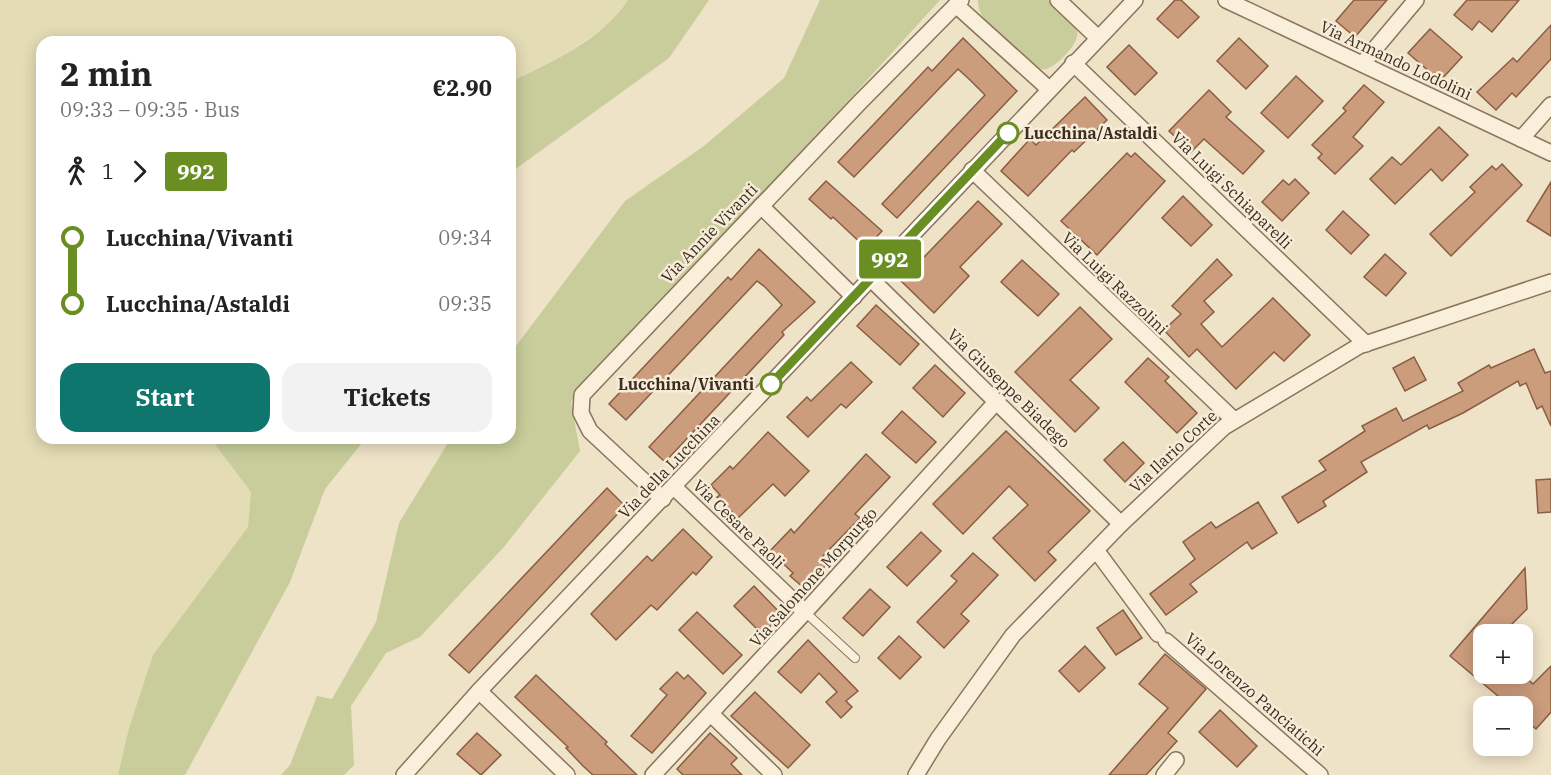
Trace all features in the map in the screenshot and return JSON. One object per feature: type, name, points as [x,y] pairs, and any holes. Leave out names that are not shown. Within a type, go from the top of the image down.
[{"type":"street","points":[[1058,0],[1097,37]]},
{"type":"street","name":"Via della Lucchina","points":[[404,775],[479,691],[1134,0]]},
{"type":"street","name":"Via Armando Lodolini","points":[[1226,0],[1551,153]]},
{"type":"street","points":[[1362,63],[1416,0]]},
{"type":"street","points":[[959,3],[1049,89]]},
{"type":"street","name":"Via Annie Vivanti","points":[[663,499],[590,431],[581,413],[582,395],[760,206],[959,3]]},
{"type":"street","name":"Via Luigi Schiaparelli","points":[[1073,63],[1366,344]]},
{"type":"street","points":[[1521,139],[1551,105]]},
{"type":"street","name":"Via Luigi Razzolini","points":[[972,171],[1234,420]]},
{"type":"street","points":[[760,206],[854,297]]},
{"type":"street","name":"Via Giuseppe Biadego","points":[[871,279],[1121,524]]},
{"type":"street","name":"Via Ilario Corte","points":[[916,775],[938,739],[1013,635],[1121,524],[1234,420],[1366,344],[1551,282]]},
{"type":"street","name":"Via Salomone Morpurgo","points":[[653,775],[997,401]]},
{"type":"street","name":"Via Cesare Paoli","points":[[674,487],[805,612]]},
{"type":"street","name":"Via Lorenzo Panciatichi","points":[[1096,550],[1162,638],[1320,775]]},
{"type":"street","points":[[479,691],[567,775]]},
{"type":"street","points":[[711,714],[774,775]]},
{"type":"street","points":[[1164,775],[1176,760]]},
{"type":"lane","points":[[805,612],[855,658]]},
{"type":"shaded area","points":[[0,0],[628,0],[607,26],[562,56],[516,79],[516,36],[36,36],[36,444],[215,444],[251,492],[248,527],[153,655],[129,728],[118,775],[0,775]]},
{"type":"green space","points":[[628,0],[709,0],[669,58],[516,169],[516,79],[575,48],[604,27]]},
{"type":"green space","points":[[820,0],[940,0],[727,234],[581,385],[571,402],[580,451],[503,548],[420,637],[386,653],[351,706],[354,765],[344,775],[281,775],[290,765],[317,696],[332,699],[376,622],[399,523],[447,444],[516,444],[516,346],[625,201],[704,146],[784,78]]},
{"type":"green space","points":[[978,0],[1048,0],[1072,23],[1077,36],[1072,47],[1063,57],[1049,68],[1044,69],[1035,68],[999,37],[984,19]]},
{"type":"green space","points":[[215,444],[361,444],[325,489],[290,582],[185,775],[118,775],[129,728],[153,655],[248,527],[251,492]]},
{"type":"building","points":[[1175,0],[1181,0],[1199,17],[1178,38],[1157,19]]},
{"type":"building","points":[[1354,0],[1387,0],[1355,37],[1336,21]]},
{"type":"building","points":[[1467,0],[1519,0],[1492,32],[1479,21],[1472,30],[1454,15]]},
{"type":"building","points":[[1551,25],[1551,59],[1516,97],[1512,93],[1496,110],[1477,92],[1513,58],[1517,62]]},
{"type":"building","points":[[1430,29],[1462,57],[1440,81],[1408,53]]},
{"type":"building","points":[[963,38],[1017,91],[897,218],[882,204],[985,95],[969,79],[958,69],[854,177],[838,162],[928,67],[932,71]]},
{"type":"building","points":[[1239,38],[1268,66],[1246,89],[1217,61]]},
{"type":"building","points":[[1129,45],[1157,73],[1135,95],[1107,67]]},
{"type":"building","points":[[1296,76],[1323,101],[1288,138],[1261,113]]},
{"type":"building","points":[[1364,85],[1384,102],[1353,137],[1363,146],[1335,174],[1318,158],[1322,154],[1312,145],[1346,111],[1343,108]]},
{"type":"building","points":[[1209,90],[1231,112],[1226,117],[1264,151],[1243,174],[1204,139],[1191,152],[1169,131]]},
{"type":"building","points":[[1085,97],[1107,120],[1074,152],[1072,150],[1028,196],[1001,171],[1030,139],[1036,145]]},
{"type":"building","points":[[1439,127],[1468,155],[1442,181],[1431,169],[1395,204],[1370,179],[1392,157],[1401,165]]},
{"type":"building","points":[[1127,153],[1131,157],[1135,153],[1165,181],[1097,255],[1061,221]]},
{"type":"building","points":[[1502,164],[1522,185],[1451,256],[1430,234],[1475,192],[1470,187],[1492,166],[1496,170]]},
{"type":"building","points":[[1295,179],[1309,193],[1282,221],[1262,202],[1283,180],[1289,185]]},
{"type":"building","points":[[826,181],[882,231],[866,248],[833,217],[831,219],[809,199]]},
{"type":"building","points":[[1551,182],[1551,236],[1527,221]]},
{"type":"building","points":[[1183,196],[1212,225],[1191,246],[1162,218]]},
{"type":"building","points":[[978,201],[1002,224],[960,267],[969,276],[934,313],[901,281]]},
{"type":"building","points":[[1343,211],[1369,235],[1351,254],[1326,230]]},
{"type":"building","points":[[759,249],[815,302],[782,332],[784,335],[665,462],[649,447],[782,305],[765,287],[757,281],[626,420],[609,404],[728,277],[731,280]]},
{"type":"building","points":[[1385,254],[1406,273],[1386,296],[1364,277]]},
{"type":"building","points":[[1217,259],[1232,275],[1204,301],[1214,312],[1201,324],[1222,347],[1273,298],[1310,335],[1284,361],[1274,352],[1236,389],[1197,349],[1189,357],[1164,330],[1181,314],[1172,306]]},
{"type":"building","points":[[1022,260],[1059,294],[1038,316],[1001,282]]},
{"type":"building","points":[[876,305],[919,344],[900,365],[857,326]]},
{"type":"building","points":[[1080,307],[1112,339],[1070,380],[1099,408],[1075,432],[1015,372]]},
{"type":"building","points":[[1534,349],[1545,373],[1551,371],[1551,426],[1542,406],[1537,409],[1526,383],[1520,386],[1518,381],[1463,413],[1429,429],[1427,425],[1361,462],[1367,472],[1323,501],[1326,506],[1298,523],[1282,497],[1326,470],[1319,461],[1365,431],[1362,426],[1396,408],[1403,421],[1463,391],[1458,383],[1489,365],[1491,368]]},
{"type":"building","points":[[1414,357],[1426,380],[1405,391],[1393,368]]},
{"type":"building","points":[[1148,358],[1169,377],[1165,381],[1197,413],[1177,433],[1125,382]]},
{"type":"building","points":[[851,362],[872,382],[846,408],[841,404],[808,437],[787,417],[807,397],[811,401]]},
{"type":"building","points":[[935,365],[965,393],[943,417],[913,388]]},
{"type":"building","points":[[902,411],[936,442],[916,463],[882,433]]},
{"type":"building","points":[[1006,431],[1090,511],[1048,552],[1056,560],[1035,581],[993,538],[1028,505],[1009,486],[963,534],[933,504]]},
{"type":"building","points":[[768,432],[809,471],[785,496],[773,484],[738,518],[717,497],[720,495],[711,485],[730,466],[733,469]]},
{"type":"building","points":[[1123,442],[1144,463],[1125,482],[1104,460]]},
{"type":"building","points":[[866,454],[890,477],[855,514],[860,518],[821,558],[827,564],[804,588],[790,576],[793,573],[770,551],[791,529],[794,533]]},
{"type":"building","points":[[1551,479],[1551,512],[1538,513],[1536,480]]},
{"type":"building","points":[[607,488],[625,506],[469,673],[449,655]]},
{"type":"building","points":[[1258,502],[1277,533],[1252,549],[1247,542],[1190,584],[1197,592],[1166,615],[1150,594],[1195,559],[1183,542],[1211,522],[1216,528]]},
{"type":"building","points":[[683,529],[712,557],[696,575],[693,572],[657,610],[651,605],[616,640],[591,614],[647,556],[652,561]]},
{"type":"building","points":[[921,532],[941,551],[907,586],[887,567]]},
{"type":"building","points":[[973,553],[998,575],[961,614],[969,621],[944,648],[917,622],[957,581],[951,576]]},
{"type":"building","points":[[1525,568],[1527,609],[1512,624],[1477,624]]},
{"type":"building","points":[[754,586],[782,615],[762,634],[734,606]]},
{"type":"building","points":[[870,589],[890,607],[863,636],[843,618]]},
{"type":"building","points":[[1123,610],[1142,638],[1116,655],[1097,628]]},
{"type":"building","points":[[697,612],[742,655],[723,674],[679,630]]},
{"type":"building","points":[[1473,629],[1473,675],[1450,656]]},
{"type":"building","points":[[899,636],[921,657],[900,679],[878,658]]},
{"type":"building","points":[[808,640],[858,691],[846,701],[852,707],[841,718],[826,702],[837,692],[819,673],[801,693],[778,672]]},
{"type":"building","points":[[1085,646],[1105,668],[1079,692],[1059,671]]},
{"type":"building","points":[[1165,654],[1206,689],[1168,733],[1177,741],[1146,775],[1109,775],[1168,708],[1139,684]]},
{"type":"building","points":[[1551,666],[1551,712],[1536,729],[1533,726],[1533,696],[1498,696],[1484,684],[1533,684]]},
{"type":"building","points":[[677,672],[684,679],[688,675],[706,693],[652,753],[631,736],[667,695],[660,689]]},
{"type":"building","points":[[536,675],[607,742],[605,744],[637,775],[593,775],[583,766],[566,748],[568,747],[515,697]]},
{"type":"building","points":[[755,692],[810,745],[788,768],[731,716]]},
{"type":"building","points":[[1220,710],[1257,746],[1237,767],[1199,732]]},
{"type":"building","points":[[477,733],[501,755],[481,775],[457,754]]},
{"type":"building","points":[[710,733],[737,758],[731,764],[742,775],[683,775],[677,769]]},
{"type":"bus line","name":"992","points":[[771,384],[1008,133]]},
{"type":"place","name":"Lucchina/Astaldi","points":[[1008,133]]},
{"type":"place","name":"Lucchina/Vivanti","points":[[771,384]]}]
